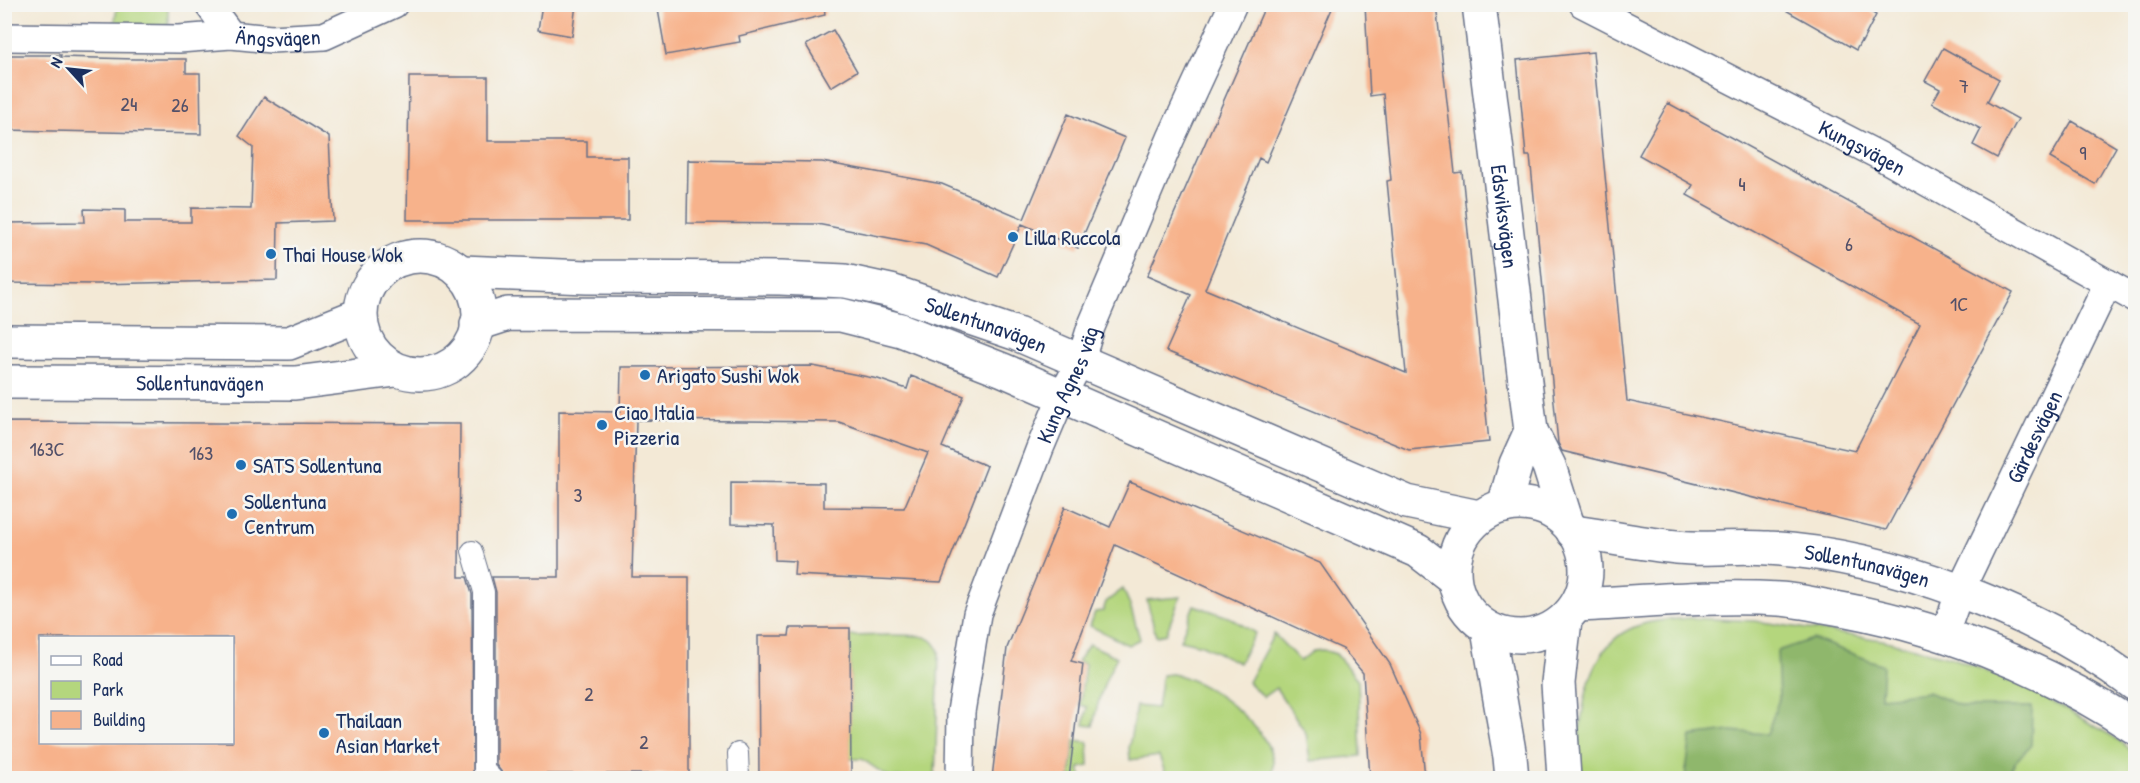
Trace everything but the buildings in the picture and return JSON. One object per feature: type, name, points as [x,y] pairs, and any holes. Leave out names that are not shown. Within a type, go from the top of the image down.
[{"type":"street","name":"Ängsvägen","points":[[208,4],[231,35],[271,39],[324,36],[394,4]]},
{"type":"street","name":"Kung Agnes väg","points":[[960,778],[961,712],[977,614],[1040,448],[1062,396],[1080,362],[1092,327],[1171,138],[1233,4]]},
{"type":"street","name":"Edsviksvägen","points":[[1479,4],[1531,431],[1549,466],[1570,527]]},
{"type":"street","name":"Kungsvägen","points":[[1583,4],[1880,156],[2136,299]]},
{"type":"street","points":[[4,38],[179,39],[231,35]]},
{"type":"street","points":[[410,255],[435,256],[462,272],[471,284],[478,303],[475,337],[464,355],[442,370],[422,375],[396,370],[373,353],[361,331],[359,315],[366,291],[390,264],[410,255]]},
{"type":"street","name":"Sollentunavägen","points":[[462,272],[534,276],[780,278],[844,281],[902,295],[1017,334],[1407,502],[1491,512]]},
{"type":"street","name":"Gärdesvägen","points":[[1944,636],[1960,591],[2108,283]]},
{"type":"street","name":"Sollentunavägen","points":[[477,324],[508,314],[841,315],[901,330],[1003,370],[1418,551],[1453,578]]},
{"type":"street","name":"Sollentunavägen","points":[[4,341],[289,344],[359,315]]},
{"type":"street","name":"Sollentunavägen","points":[[4,382],[295,382],[396,370]]},
{"type":"street","points":[[1531,431],[1491,512],[1460,540],[1453,562],[1453,578],[1463,607],[1488,630],[1521,638],[1546,632],[1572,612]]},
{"type":"street","points":[[1491,512],[1520,503],[1541,507],[1556,514],[1570,527],[1583,549],[1586,572],[1584,589],[1572,612],[1558,683],[1564,778]]},
{"type":"street","name":"Sollentunavägen","points":[[1570,527],[1689,548],[1769,548],[1844,558],[1919,577],[1960,591],[2066,639],[2136,685]]},
{"type":"street","points":[[472,551],[484,592],[484,770],[492,778]]},
{"type":"street","name":"Sollentunavägen","points":[[1572,612],[1722,598],[1780,599],[1858,611],[1991,652],[2064,685],[2136,728]]},
{"type":"street","points":[[1488,630],[1512,778]]},
{"type":"street","points":[[738,753],[738,778]]},
{"type":"green space","points":[[119,5],[168,5],[168,28],[114,27]]},
{"type":"green space","points":[[1123,589],[1140,639],[1128,645],[1090,626],[1095,612],[1103,611],[1106,602]]},
{"type":"green space","points":[[1180,597],[1166,634],[1156,636],[1147,600]]},
{"type":"green space","points":[[1194,605],[1231,618],[1255,633],[1239,663],[1202,645],[1180,640]]},
{"type":"green space","points":[[1689,618],[1755,621],[1882,640],[1953,658],[2027,687],[2112,736],[2136,753],[2135,778],[1576,778],[1580,732],[1587,691],[1593,671],[1602,654],[1614,640],[1637,626]]},
{"type":"green space","points":[[1274,634],[1300,661],[1313,651],[1323,650],[1336,654],[1358,680],[1361,756],[1310,761],[1306,733],[1276,688],[1263,697],[1248,682]]},
{"type":"green space","points":[[914,635],[927,638],[936,645],[939,652],[935,778],[890,778],[862,759],[850,759],[850,636]]},
{"type":"green space","points":[[1813,639],[1883,665],[1881,697],[1928,692],[1963,707],[2032,707],[2031,745],[2016,761],[2007,778],[1685,778],[1691,736],[1731,731],[1767,734],[1779,699],[1777,651]]},
{"type":"green space","points":[[1089,644],[1117,657],[1102,690],[1093,726],[1084,725],[1087,707],[1080,705],[1085,664],[1078,661]]},
{"type":"green space","points":[[1172,674],[1186,678],[1217,694],[1247,719],[1268,746],[1273,762],[1271,778],[1167,778],[1159,756],[1130,760],[1129,747],[1136,706],[1157,708],[1162,675]]},
{"type":"green space","points":[[1075,740],[1088,742],[1089,766],[1079,768],[1082,778],[1070,778]]},
{"type":"place","name":"Lilla Ruccola","points":[[1013,237]]},
{"type":"place","name":"Thai House Wok","points":[[271,254]]},
{"type":"place","name":"Arigato Sushi Wok","points":[[645,375]]},
{"type":"place","name":"Ciao Italia Pizzeria","points":[[602,425]]},
{"type":"place","name":"SATS Sollentuna","points":[[241,465]]},
{"type":"place","name":"Sollentuna Centrum","points":[[232,514]]},
{"type":"place","name":"Thailaan Asian Market","points":[[324,733]]}]
